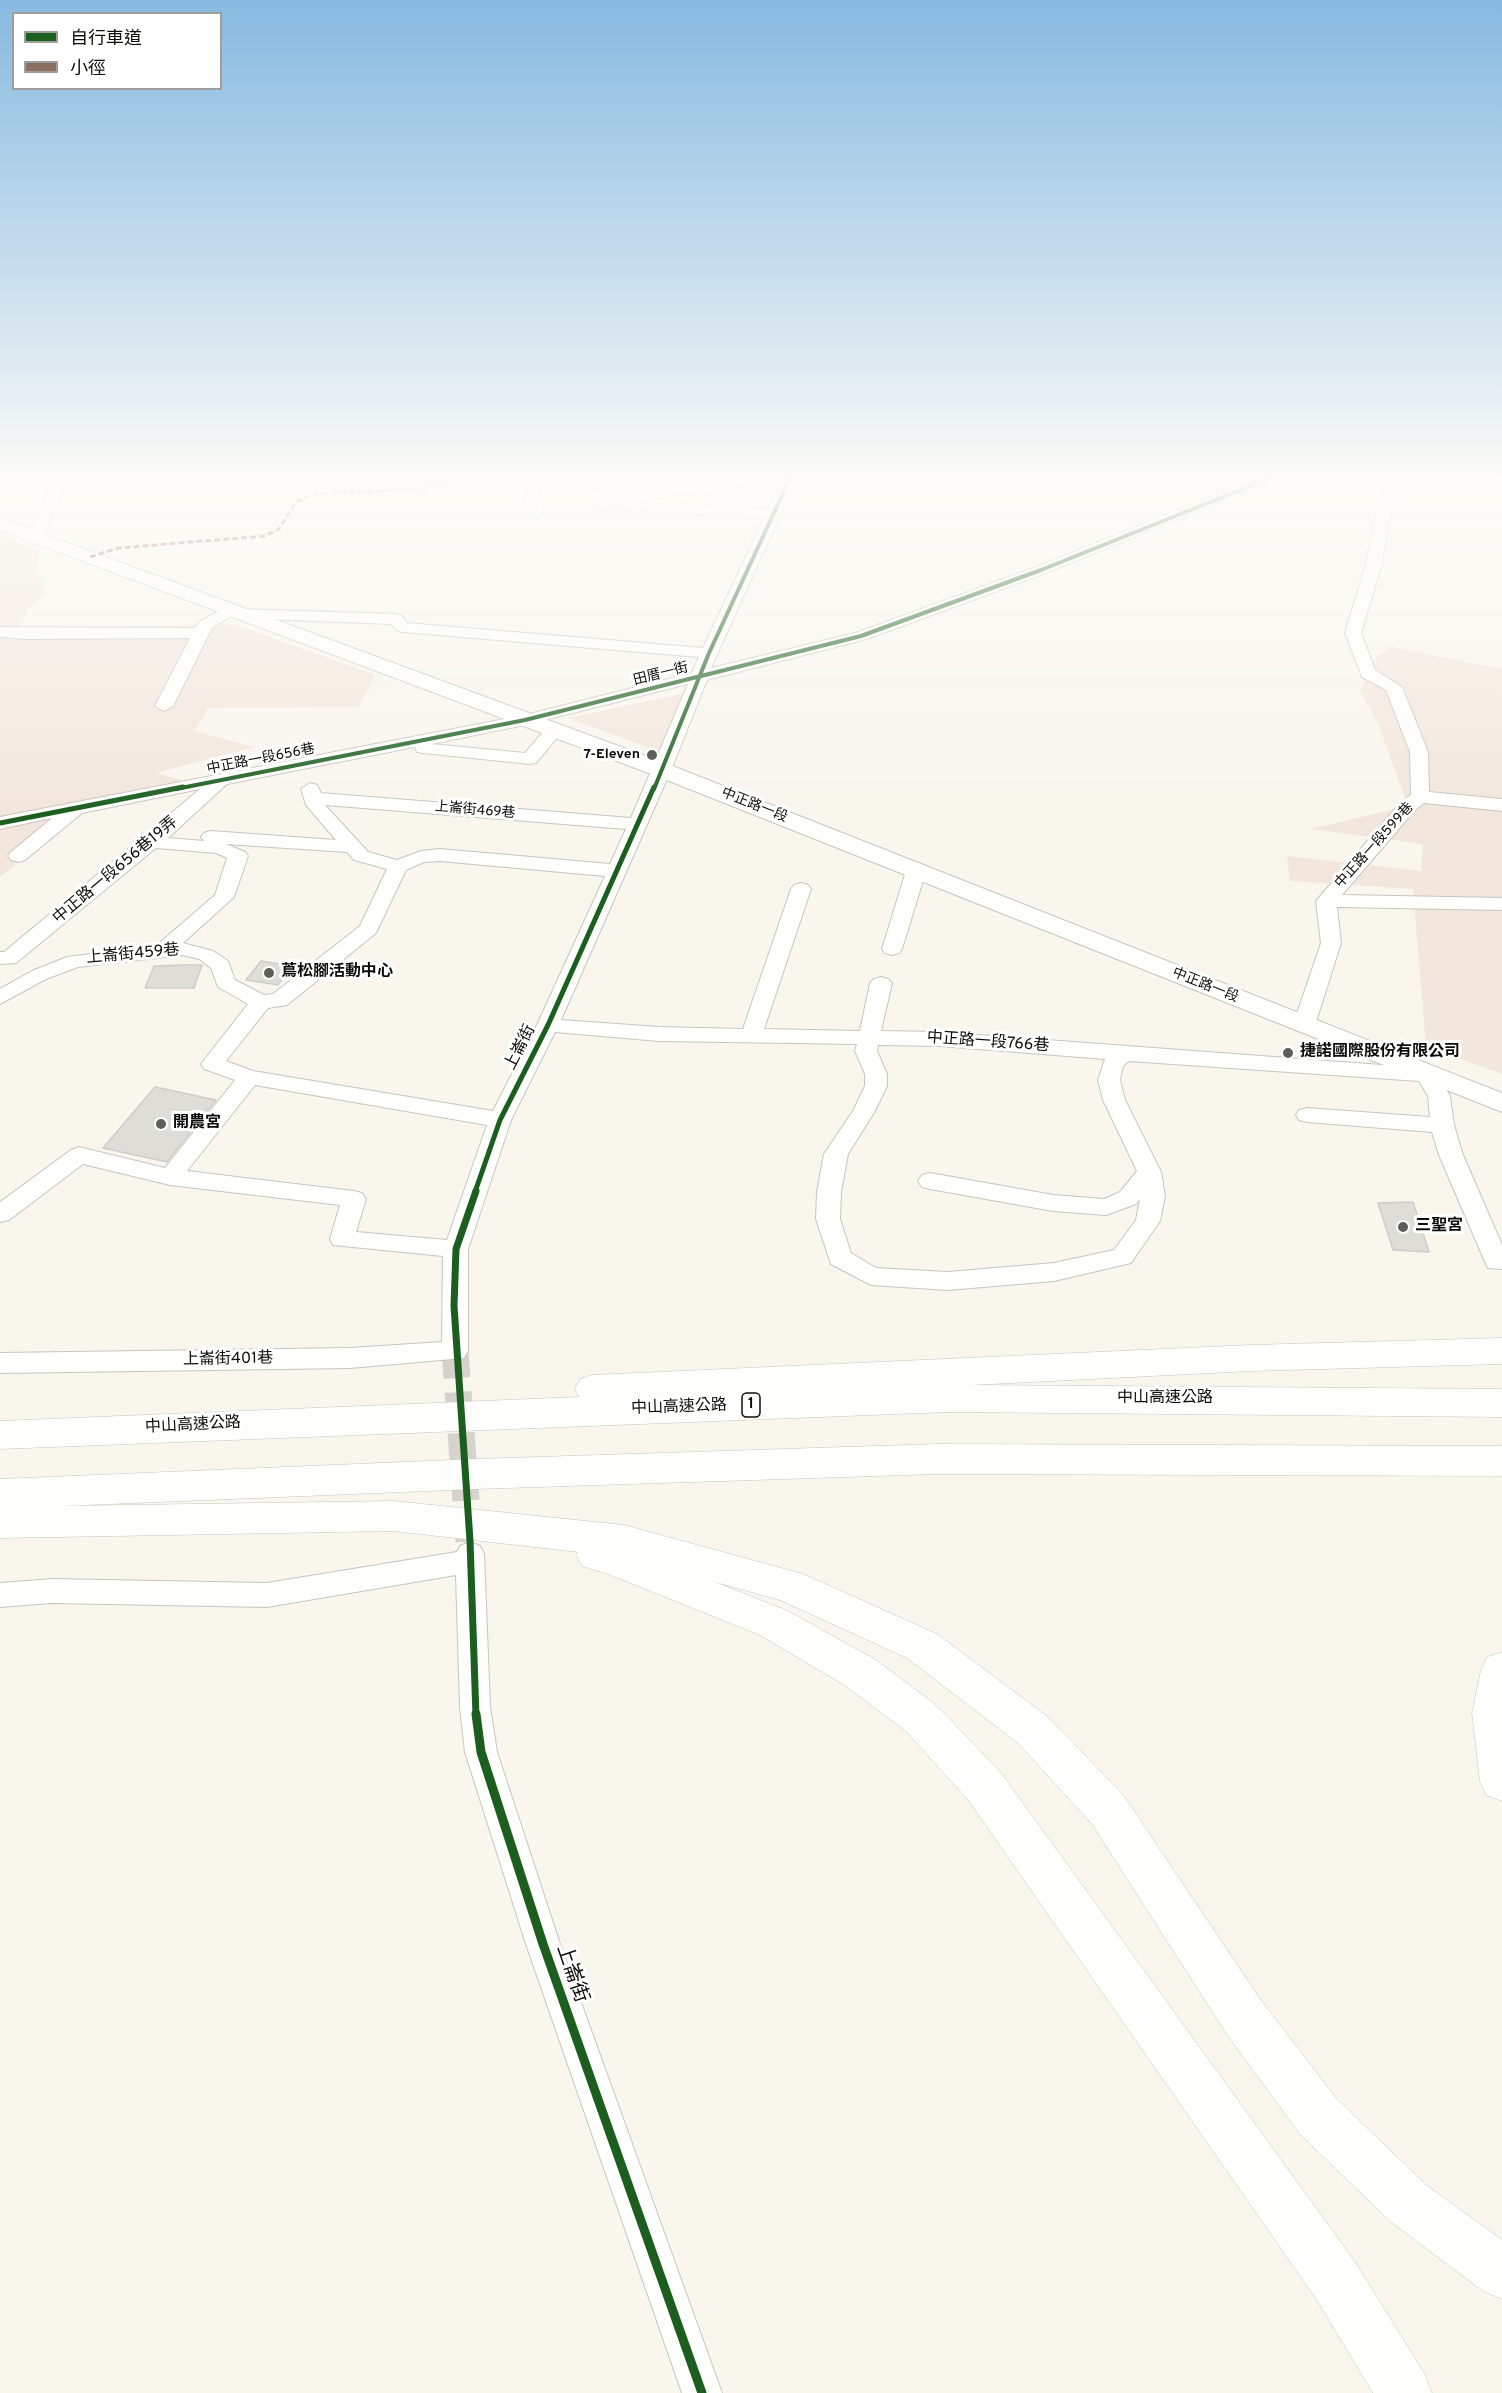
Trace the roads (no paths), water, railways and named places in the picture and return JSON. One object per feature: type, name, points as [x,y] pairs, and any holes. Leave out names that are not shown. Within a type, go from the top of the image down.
[{"type":"highway","points":[[333,1420],[396,1399],[1494,1348]]},
{"type":"highway","name":"中山高速公路","points":[[0,1435],[333,1420],[948,1398],[1502,1403]]},
{"type":"highway","points":[[0,1494],[488,1473],[938,1459],[1502,1461]]},
{"type":"highway","points":[[0,1523],[394,1516],[624,1541],[789,1586],[922,1646],[1034,1730],[1108,1810],[1243,2016],[1318,2116],[1408,2203],[1502,2272]]},
{"type":"highway","points":[[394,1516],[614,1559],[774,1623],[861,1673],[921,1718],[986,1787],[1083,1922],[1336,2281],[1404,2393]]},
{"type":"highway","points":[[1502,1670],[1493,1713],[1502,1781]]},
{"type":"main road","name":"中正路一段","points":[[172,588],[662,770],[1502,1103]]},
{"type":"street","name":"上崙街","points":[[455,1351],[456,1249],[500,1120],[548,1025],[662,770],[709,653],[740,588]]},
{"type":"street","name":"田厝一街","points":[[525,720],[861,636],[993,588]]},
{"type":"street","name":"中正路一段599巷","points":[[1304,1025],[1331,943],[1326,901],[1408,806],[1420,797],[1419,752],[1393,687],[1368,672],[1353,633],[1367,588]]},
{"type":"street","points":[[164,706],[205,625],[235,611],[396,620],[402,627],[709,653]]},
{"type":"street","points":[[0,632],[25,634],[201,633]]},
{"type":"street","name":"中正路一段656巷","points":[[0,823],[525,720]]},
{"type":"street","points":[[399,745],[530,759],[554,730]]},
{"type":"street","points":[[302,765],[315,805],[361,856],[398,866],[421,857],[440,855],[617,871]]},
{"type":"street","name":"中正路一段656巷19弄","points":[[5,958],[156,838],[220,780]]},
{"type":"street","points":[[1420,797],[1502,805]]},
{"type":"street","name":"上崙街469巷","points":[[313,798],[638,824]]},
{"type":"street","points":[[18,856],[77,808]]},
{"type":"street","points":[[156,838],[354,847]]},
{"type":"street","points":[[156,838],[220,848],[238,856],[224,897],[164,950]]},
{"type":"street","points":[[398,866],[369,929],[279,1000],[261,1002],[212,1064],[249,1077],[500,1120]]},
{"type":"street","points":[[892,949],[916,871]]},
{"type":"street","points":[[752,1034],[801,889]]},
{"type":"street","points":[[1326,901],[1502,904]]},
{"type":"street","name":"上崙街459巷","points":[[0,998],[39,975],[74,961],[183,949],[206,955],[221,965],[225,983],[261,1002]]},
{"type":"street","points":[[881,983],[866,1051],[876,1074],[876,1086],[864,1111],[836,1154],[836,1165],[829,1192],[828,1219],[840,1258],[871,1276],[948,1281],[1054,1272],[1122,1257],[1148,1221],[1153,1196],[1149,1172],[1114,1100],[1109,1080],[1112,1064],[1124,1053]]},
{"type":"street","name":"中正路一段766巷","points":[[548,1025],[659,1034],[868,1035],[1269,1065],[1427,1074]]},
{"type":"street","points":[[1427,1074],[1439,1096],[1442,1125],[1461,1181],[1497,1262]]},
{"type":"street","points":[[170,1177],[249,1077]]},
{"type":"street","points":[[1307,1115],[1442,1125]]},
{"type":"street","points":[[0,1214],[79,1155],[170,1177],[354,1199],[342,1239],[456,1249]]},
{"type":"street","points":[[930,1181],[1053,1203],[1106,1207],[1128,1198],[1149,1172]]},
{"type":"street","name":"上崙街401巷","points":[[0,1363],[350,1358],[455,1351]]},
{"type":"street","name":"上崙街","points":[[0,1595],[52,1591],[267,1596],[470,1558],[475,1707],[481,1752],[543,1944],[702,2393]]},
{"type":"tunnel","points":[[455,1351],[470,1554]]},
{"type":"place","name":"7-Eleven","points":[[652,755]]},
{"type":"place","name":"蔦松腳活動中心","points":[[269,973]]},
{"type":"place","name":"捷諾國際股份有限公司","points":[[1288,1053]]},
{"type":"place","name":"開農宮","points":[[161,1124]]},
{"type":"place","name":"三聖宮","points":[[1403,1227]]}]
